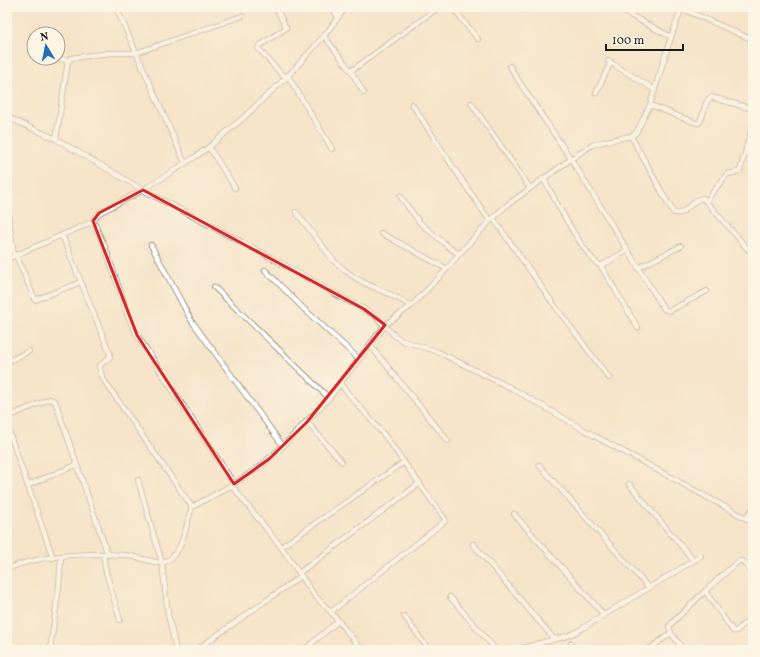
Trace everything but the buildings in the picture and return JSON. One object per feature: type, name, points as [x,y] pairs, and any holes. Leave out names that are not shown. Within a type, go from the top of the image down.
[{"type":"street","points":[[116,7],[185,163]]},
{"type":"street","points":[[276,7],[286,28],[258,48],[282,75],[288,76],[332,148]]},
{"type":"street","points":[[331,7],[338,17]]},
{"type":"street","points":[[7,259],[93,221],[99,213],[143,190],[209,148],[288,76],[324,36],[346,7]]},
{"type":"street","points":[[351,71],[439,7]]},
{"type":"street","points":[[452,7],[478,39]]},
{"type":"street","points":[[615,7],[671,37]]},
{"type":"street","points":[[7,569],[24,563],[73,555],[134,556],[162,563],[171,558],[179,548],[192,507],[233,485],[260,467],[283,446],[329,398],[385,325],[411,306],[492,219],[507,205],[571,158],[597,143],[631,136],[639,130],[650,105],[682,7],[753,40]]},
{"type":"street","points":[[56,139],[68,61],[71,58],[136,53],[242,16]]},
{"type":"street","points":[[324,36],[351,71],[364,93]]},
{"type":"street","points":[[596,93],[610,62],[655,90]]},
{"type":"street","points":[[510,66],[571,158],[664,309],[669,311],[707,291]]},
{"type":"street","points":[[650,105],[696,123],[699,123],[702,120],[707,100],[710,97],[753,109]]},
{"type":"street","points":[[471,103],[530,188]]},
{"type":"street","points":[[412,104],[457,173],[609,378]]},
{"type":"street","points":[[7,117],[56,139],[143,190],[270,257],[336,295],[364,309],[375,316],[390,332],[403,341],[436,351],[513,390],[753,522]]},
{"type":"street","points":[[707,200],[727,174],[740,171],[753,124]]},
{"type":"street","points":[[631,136],[668,205],[674,213],[681,214],[701,198],[707,200],[753,255]]},
{"type":"street","points":[[209,148],[235,188]]},
{"type":"street","points":[[543,178],[586,251],[597,264],[601,266],[638,328]]},
{"type":"street","points":[[400,196],[420,223],[459,254]]},
{"type":"street","points":[[7,204],[15,256],[35,300],[81,282]]},
{"type":"street","points":[[296,212],[334,261],[340,266],[361,281],[401,299],[411,306]]},
{"type":"street","points":[[93,221],[105,247],[129,318],[137,335],[233,485],[281,547],[315,596],[331,612],[362,650]]},
{"type":"street","points":[[381,233],[447,269]]},
{"type":"street","points":[[62,235],[110,354],[110,357],[99,366],[103,379],[192,507]]},
{"type":"street","points":[[151,245],[191,320],[283,446]]},
{"type":"street","points":[[638,268],[681,246]]},
{"type":"street","points":[[601,266],[627,250]]},
{"type":"street","points":[[266,270],[303,308],[359,359]]},
{"type":"street","points":[[214,287],[329,398]]},
{"type":"street","points":[[370,345],[448,441]]},
{"type":"street","points":[[7,362],[29,351]]},
{"type":"street","points":[[331,612],[445,521],[445,517],[385,436],[340,384]]},
{"type":"street","points":[[7,417],[53,399],[105,555],[106,572],[120,620]]},
{"type":"street","points":[[307,422],[342,462]]},
{"type":"street","points":[[7,426],[53,558]]},
{"type":"street","points":[[281,547],[404,462]]},
{"type":"street","points":[[28,485],[76,465]]},
{"type":"street","points":[[539,465],[649,588]]},
{"type":"street","points":[[138,480],[162,563],[168,614],[176,650]]},
{"type":"street","points":[[196,650],[300,574],[420,483]]},
{"type":"street","points":[[629,484],[694,561]]},
{"type":"street","points":[[745,518],[753,509]]},
{"type":"street","points":[[514,514],[604,615]]},
{"type":"street","points":[[473,544],[554,639]]},
{"type":"street","points":[[515,650],[578,632],[700,556]]},
{"type":"street","points":[[50,650],[59,586],[61,557]]},
{"type":"street","points":[[684,650],[671,633],[669,626],[739,561],[745,564],[753,575]]},
{"type":"street","points":[[705,591],[733,631],[736,631],[753,616]]},
{"type":"street","points":[[450,597],[496,650]]},
{"type":"street","points":[[404,616],[430,650]]},
{"type":"street","points":[[304,650],[338,621]]},
{"type":"street","points":[[648,650],[671,633]]},
{"type":"street","points":[[571,643],[574,650]]},
{"type":"highlighted area","points":[[143,190],[364,309],[385,325],[307,422],[269,459],[234,484],[137,335],[93,221],[99,213]]}]
